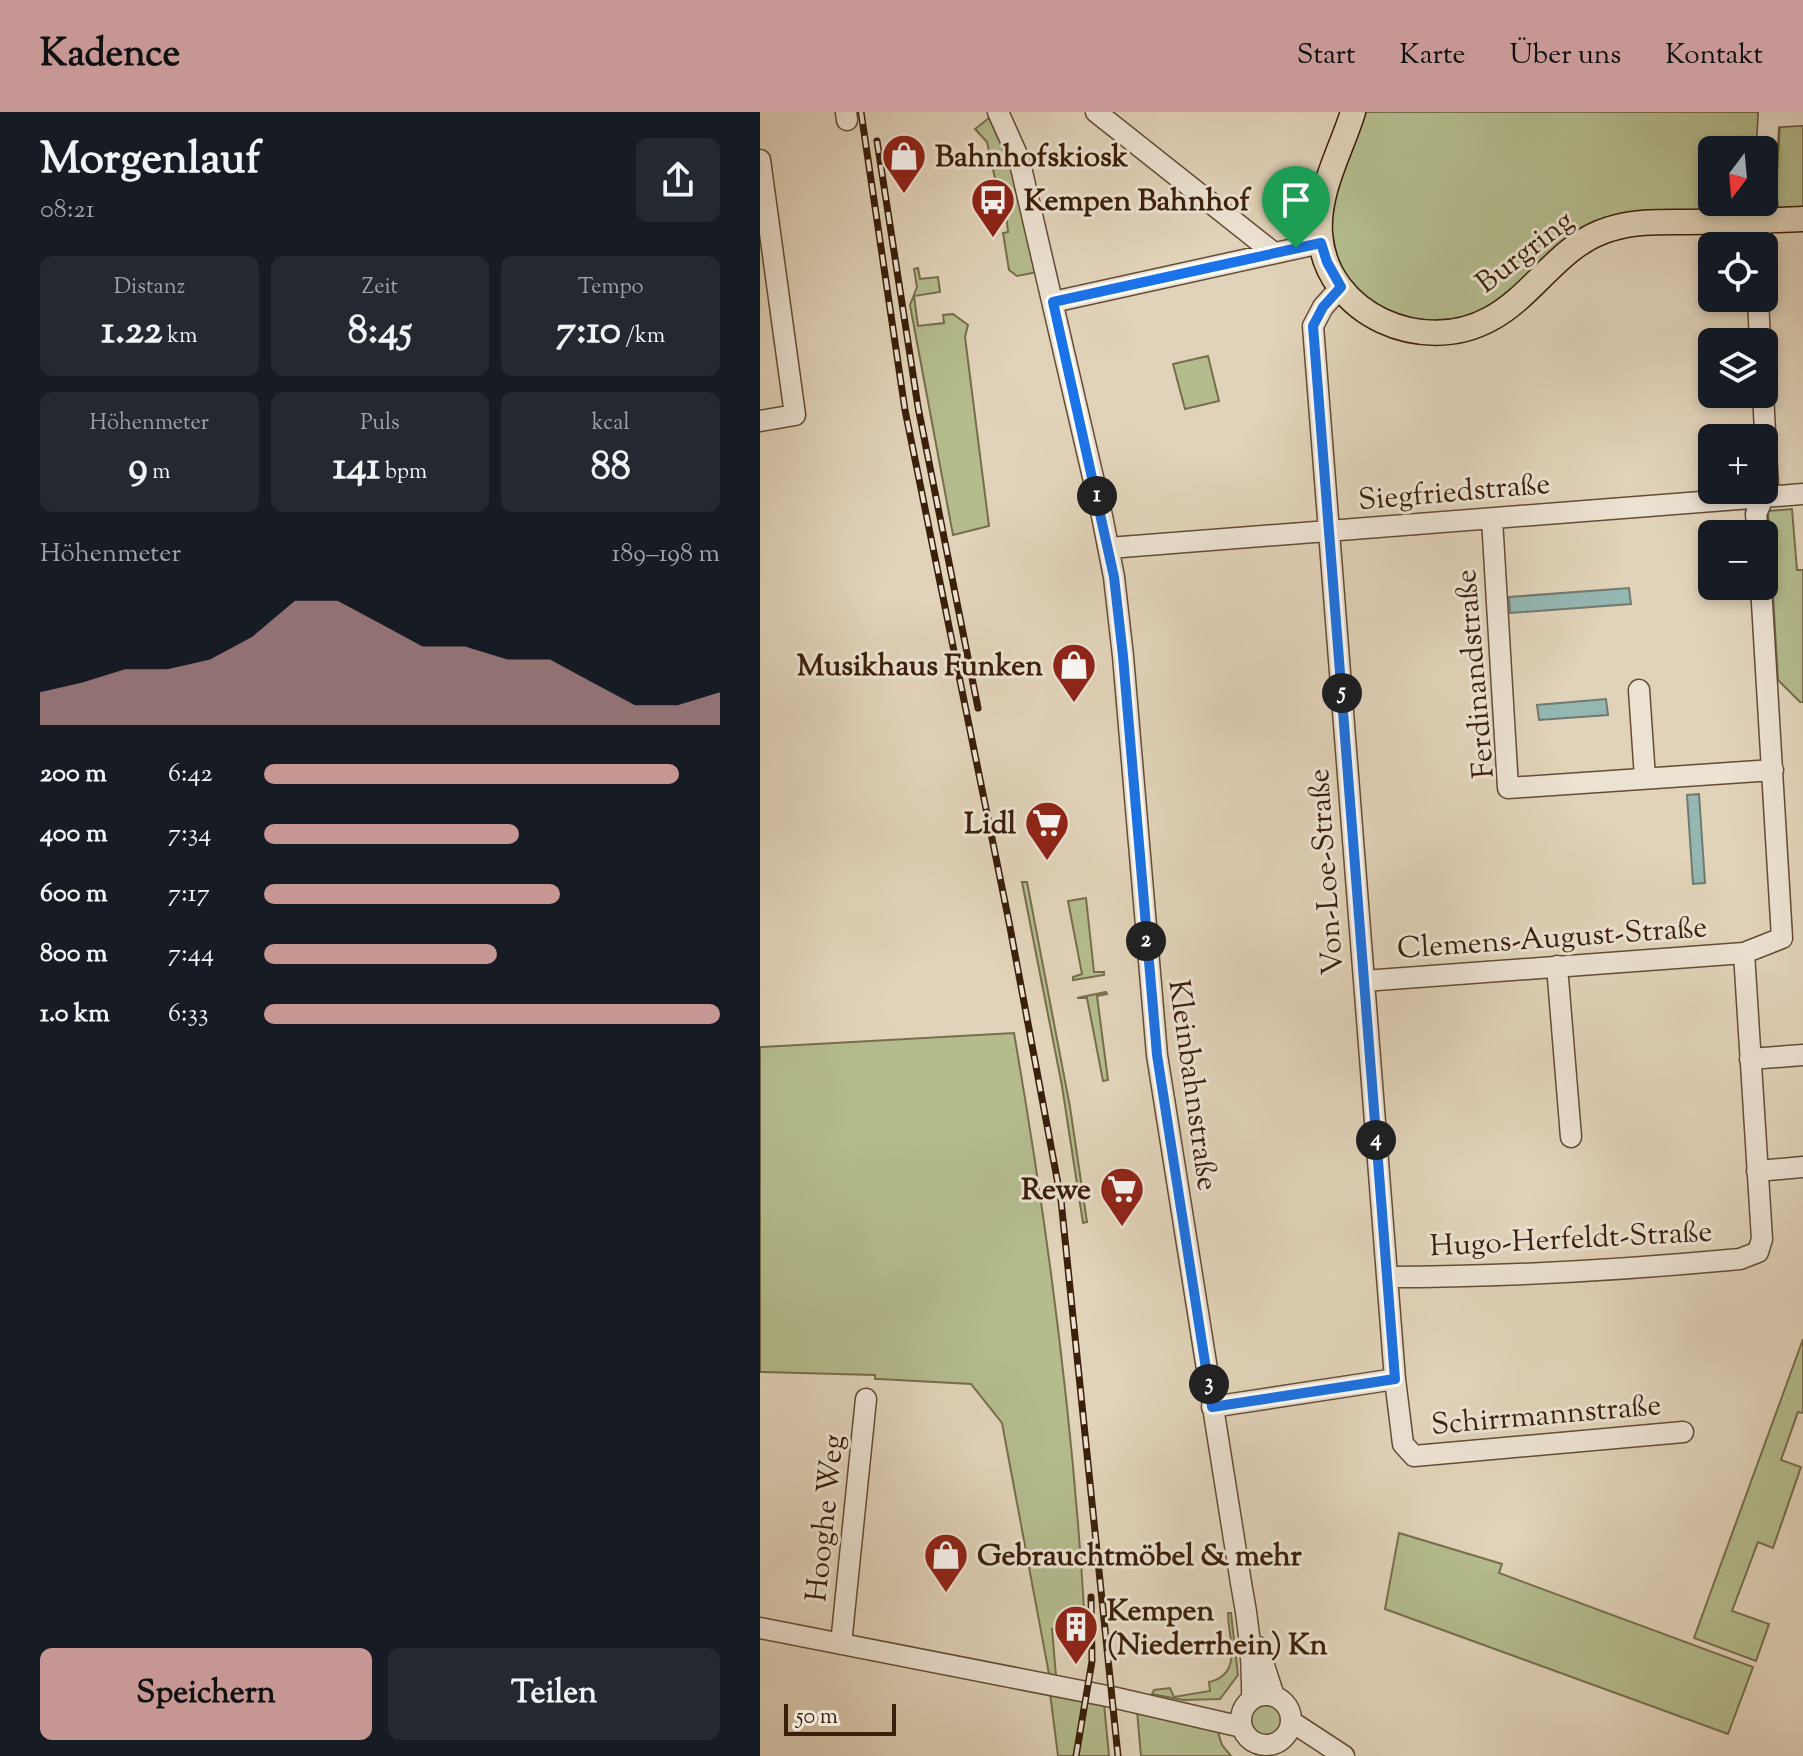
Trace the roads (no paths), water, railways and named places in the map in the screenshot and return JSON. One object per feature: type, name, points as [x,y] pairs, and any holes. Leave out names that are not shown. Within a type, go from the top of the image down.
[{"type":"main road","name":"Burgring","points":[[1353,112],[1324,194],[1321,243],[1327,262],[1341,287],[1362,309],[1390,325],[1419,332],[1447,333],[1473,327],[1519,298],[1568,251],[1584,240],[1608,229],[1698,216]]},
{"type":"main road","name":"Burgring","points":[[1778,212],[1803,219]]},
{"type":"street","name":"Kleinbahnstraße","points":[[998,112],[1019,159],[1109,548],[1123,656],[1157,1055],[1252,1638],[1250,1649],[1259,1733]]},
{"type":"street","points":[[1096,112],[1274,253]]},
{"type":"street","points":[[1768,136],[1769,114],[1803,115]]},
{"type":"street","points":[[760,160],[795,415],[760,421]]},
{"type":"street","points":[[1053,302],[1321,243]]},
{"type":"street","name":"Von-Loe-Straße","points":[[1341,287],[1323,307],[1313,326],[1395,1379],[1403,1444],[1414,1456]]},
{"type":"street","name":"Siegfriedstraße","points":[[1778,496],[1803,494]]},
{"type":"street","name":"Siegfriedstraße","points":[[1109,548],[1698,502]]},
{"type":"street","name":"Ferdinandstraße","points":[[1492,519],[1508,788],[1773,770]]},
{"type":"street","points":[[1762,600],[1773,770]]},
{"type":"street","points":[[1639,690],[1645,778]]},
{"type":"street","name":"Clemens-August-Straße","points":[[1364,981],[1744,953],[1782,938],[1773,770]]},
{"type":"street","points":[[1744,953],[1757,1171],[1803,1167]]},
{"type":"street","points":[[1557,966],[1571,1137]]},
{"type":"street","points":[[1750,1059],[1803,1055]]},
{"type":"street","name":"Hugo-Herfeldt-Straße","points":[[1387,1277],[1618,1270],[1740,1259],[1758,1252],[1762,1239],[1757,1171]]},
{"type":"street","points":[[1212,1407],[1395,1379]]},
{"type":"street","name":"Hooghe Weg","points":[[841,1644],[866,1399]]},
{"type":"street","name":"Schirrmannstraße","points":[[1414,1456],[1683,1432]]},
{"type":"street","name":"Hooghe Weg","points":[[760,1628],[1151,1706],[1259,1733]]},
{"type":"street","name":"Kleinbahnstraße","points":[[1252,1638],[1259,1649],[1274,1696],[1287,1706],[1259,1733]]},
{"type":"street","points":[[1259,1733],[1259,1696],[1274,1696]]},
{"type":"street","points":[[1259,1733],[1324,1756]]},
{"type":"street","points":[[1259,1733],[1344,1756]]},
{"type":"water","points":[[1629,588],[1631,604],[1510,613],[1509,597]]},
{"type":"water","points":[[1606,699],[1608,715],[1539,720],[1537,705]]},
{"type":"water","points":[[1699,794],[1705,883],[1693,884],[1687,795]]},
{"type":"railway","points":[[861,112],[905,410],[1009,922],[1061,1200],[1118,1756]]},
{"type":"railway","points":[[877,141],[918,407],[978,708]]},
{"type":"railway","points":[[1076,1756],[1092,1661],[1091,1597]]},
{"type":"place","name":"Bahnhofskiosk","points":[[904,195]]},
{"type":"place","name":"Kempen Bahnhof","points":[[993,239]]},
{"type":"place","name":"Musikhaus Funken","points":[[1074,704]]},
{"type":"place","name":"Lidl","points":[[1047,862]]},
{"type":"place","name":"Rewe","points":[[1122,1228]]},
{"type":"place","name":"Gebrauchtmöbel & mehr","points":[[946,1594]]},
{"type":"place","name":"Kempen (Niederrhein) Kn","points":[[1076,1666]]}]
